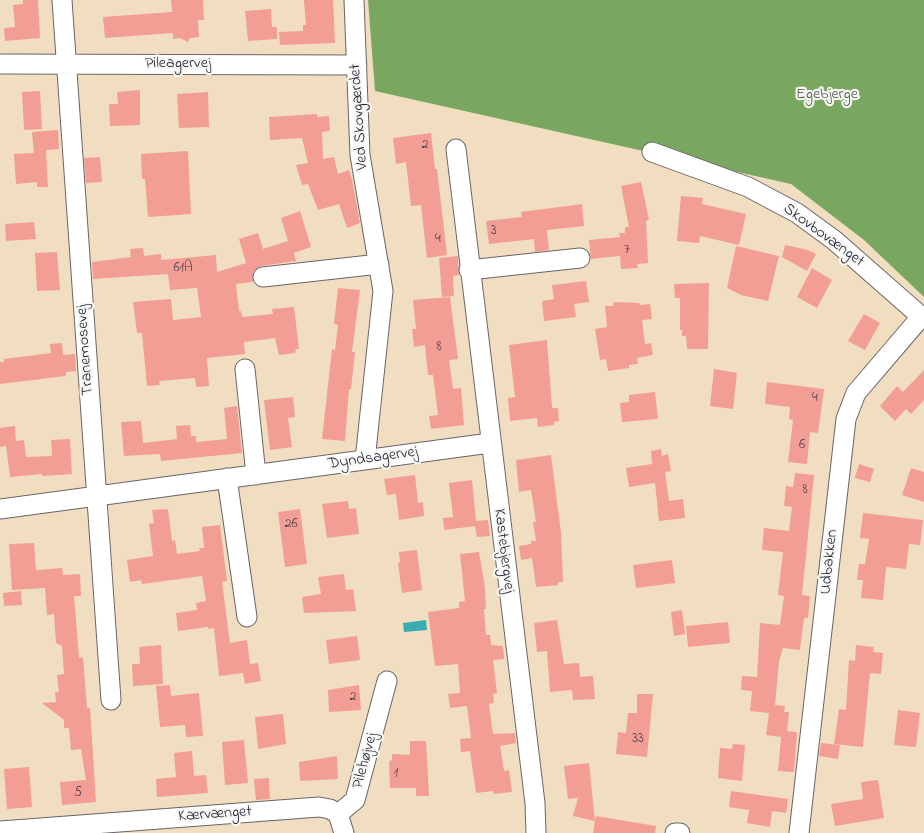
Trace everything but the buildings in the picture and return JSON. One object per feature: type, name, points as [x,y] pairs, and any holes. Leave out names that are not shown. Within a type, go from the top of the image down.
[{"type":"street","name":"Tranemosevej","points":[[62,0],[111,700]]},
{"type":"street","name":"Ved Skovgærdet","points":[[354,0],[360,155],[383,291],[365,460]]},
{"type":"street","name":"Pileagervej","points":[[0,64],[357,64]]},
{"type":"street","name":"Kastebjergvej","points":[[456,149],[469,270],[535,803],[536,833]]},
{"type":"street","name":"Skovbovænget","points":[[652,152],[748,187],[797,213],[834,240],[923,318]]},
{"type":"street","points":[[469,270],[580,258]]},
{"type":"street","points":[[264,278],[379,264]]},
{"type":"street","name":"Udbakken","points":[[799,833],[846,419],[856,392],[923,318]]},
{"type":"street","points":[[245,369],[256,475]]},
{"type":"street","name":"Dyndsagervej","points":[[0,509],[490,443]]},
{"type":"street","points":[[227,478],[246,617]]},
{"type":"street","name":"Pilehøjvej","points":[[338,814],[355,800],[387,681]]},
{"type":"street","name":"Kærvænget","points":[[0,831],[118,828],[319,807],[330,809],[338,814]]},
{"type":"street","points":[[338,814],[344,833]]},
{"type":"street","points":[[675,833],[680,833]]},
{"type":"green space","name":"Egebjerge","points":[[368,0],[924,0],[924,297],[864,240],[791,184],[375,91]]},
{"type":"water","points":[[426,620],[427,630],[404,632],[403,623]]}]
